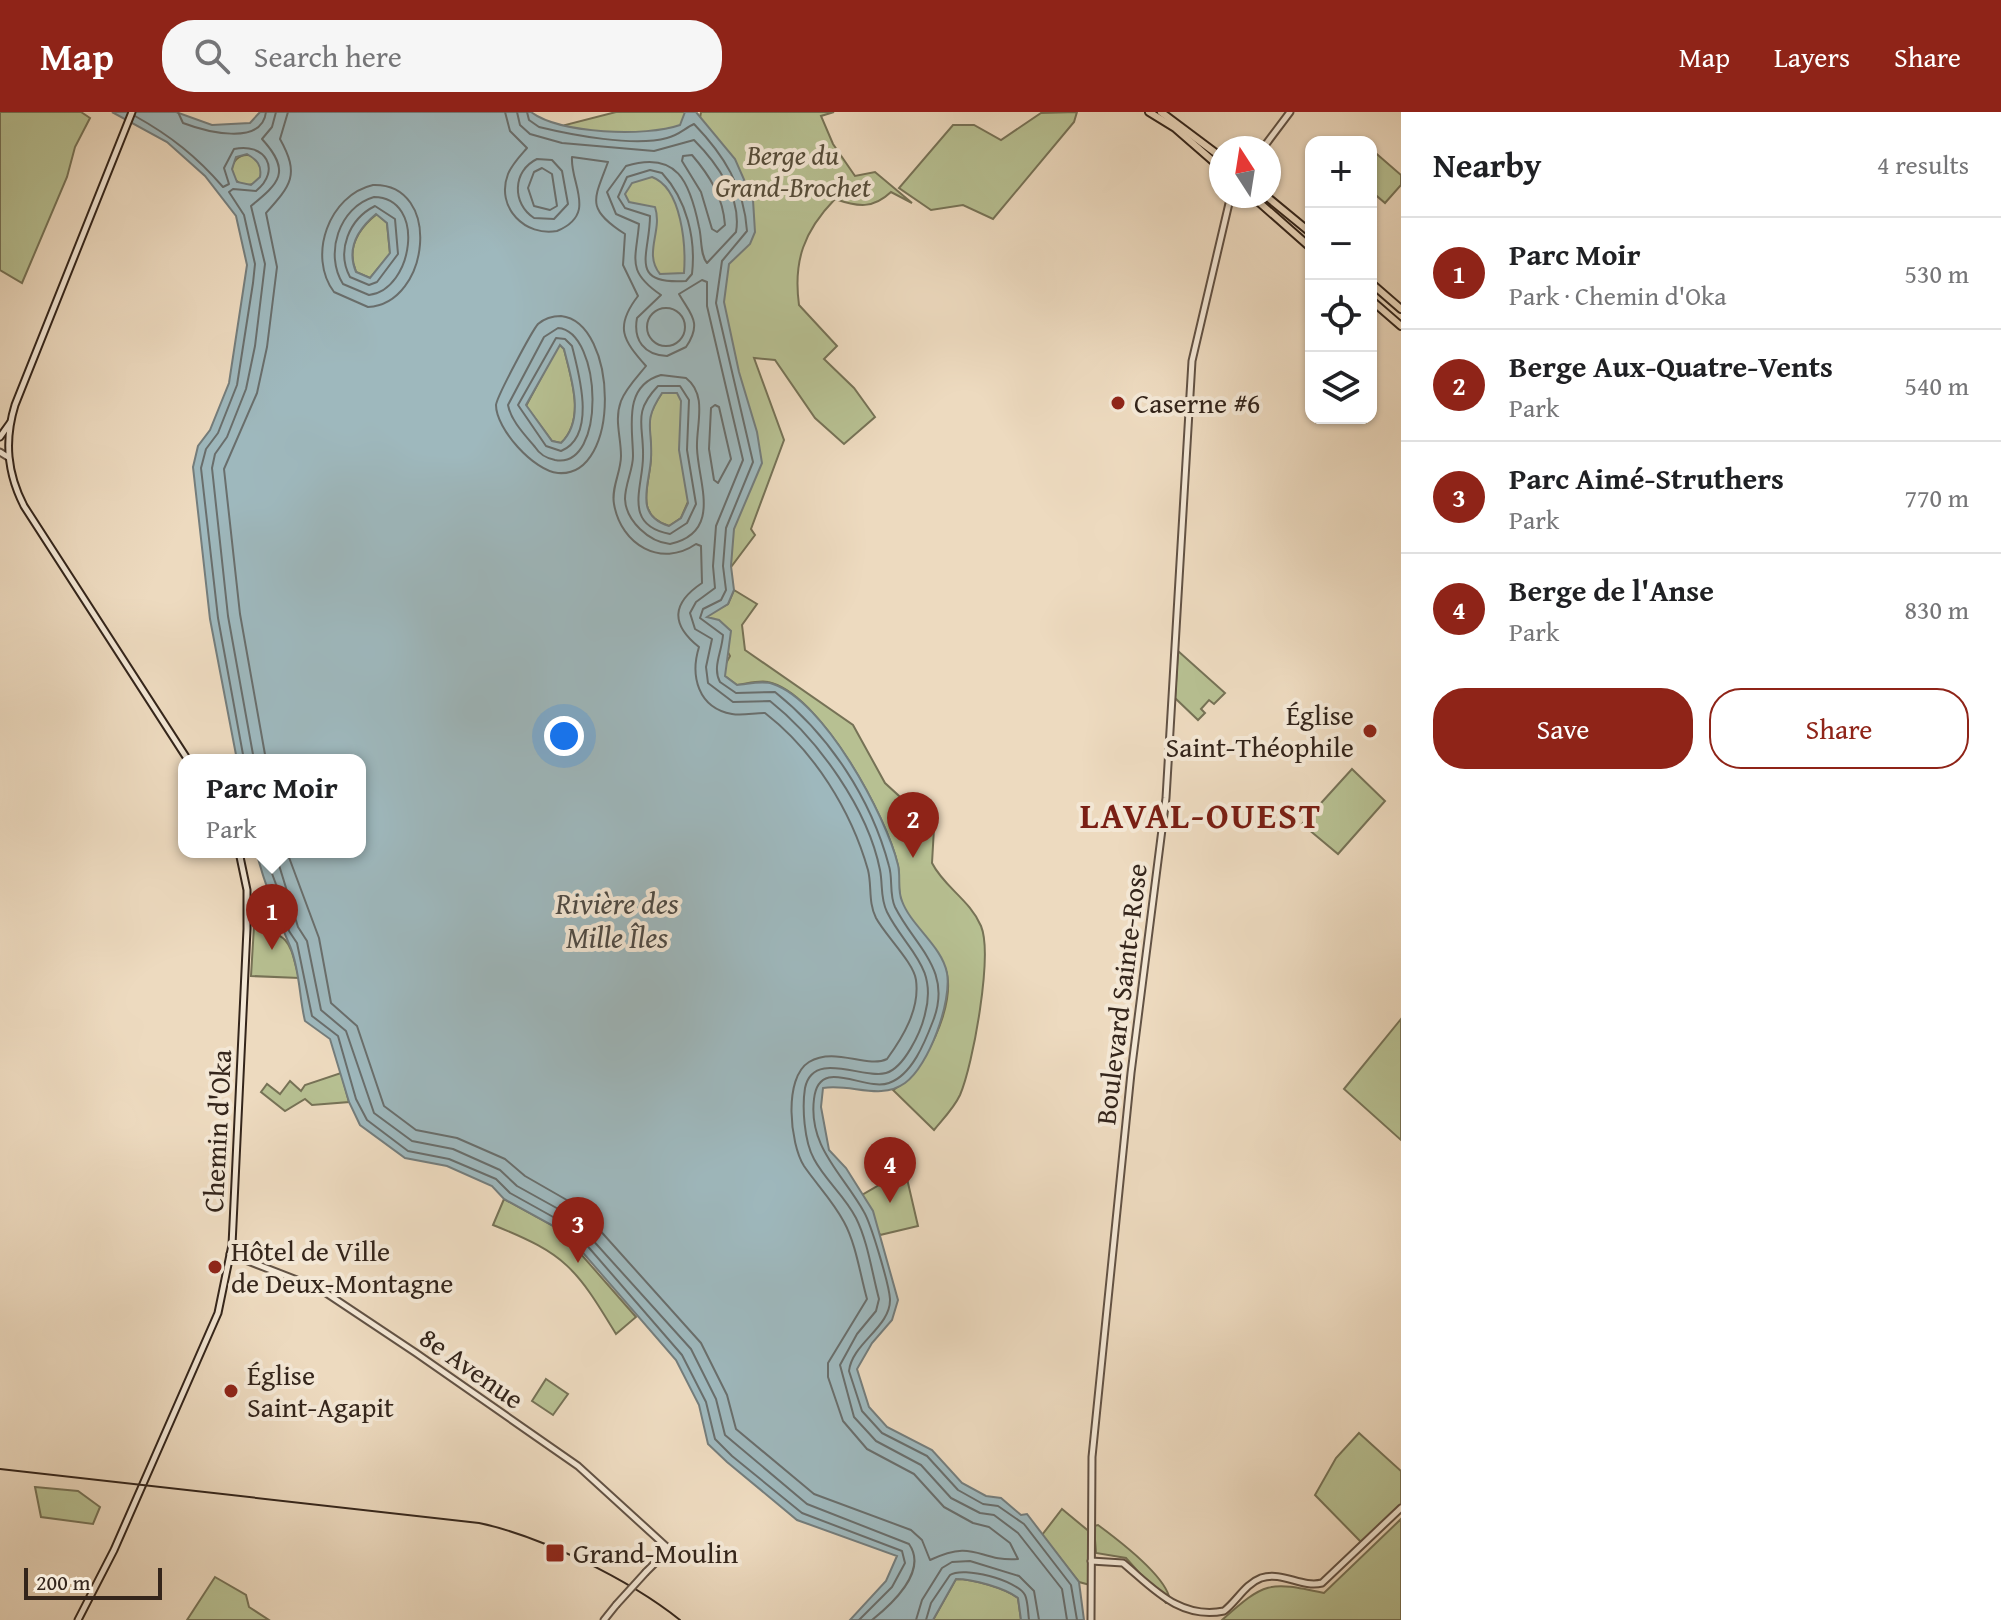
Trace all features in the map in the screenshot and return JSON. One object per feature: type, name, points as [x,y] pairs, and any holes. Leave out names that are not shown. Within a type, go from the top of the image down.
[{"type":"main road","points":[[1149,112],[1178,130],[1209,157]]},
{"type":"main road","points":[[1161,112],[1209,148]]},
{"type":"main road","points":[[1266,208],[1305,243]]},
{"type":"main road","points":[[1281,208],[1305,228]]},
{"type":"main road","points":[[1377,288],[1401,309]]},
{"type":"main road","points":[[1377,305],[1401,326]]},
{"type":"street","points":[[0,437],[10,422],[132,112]]},
{"type":"street","points":[[1272,136],[1290,112]]},
{"type":"street","name":"Boulevard Sainte-Rose","points":[[1091,1620],[1092,1457],[1132,1066],[1166,798],[1192,361],[1229,208]]},
{"type":"street","points":[[10,422],[8,457],[13,482],[25,506],[184,754]]},
{"type":"street","points":[[0,452],[8,457]]},
{"type":"street","name":"Chemin d'Oka","points":[[78,1620],[114,1550],[218,1313],[230,1254],[247,914],[246,885],[240,858]]},
{"type":"street","name":"8e Avenue","points":[[230,1254],[320,1289],[406,1346],[578,1466],[669,1549],[604,1620]]},
{"type":"street","points":[[1195,1620],[1218,1615],[1263,1578],[1274,1575],[1309,1585],[1322,1583],[1401,1508]]},
{"type":"street","points":[[1091,1561],[1123,1563],[1163,1607]]},
{"type":"green space","points":[[0,112],[81,112],[90,118],[75,147],[67,177],[22,283],[0,270]]},
{"type":"green space","name":"Berge du Grand-Brochet","points":[[616,112],[696,112],[700,118],[701,112],[834,112],[821,116],[833,144],[855,176],[875,172],[912,203],[891,192],[865,205],[835,199],[808,235],[798,274],[799,305],[837,346],[824,359],[854,388],[875,417],[844,444],[815,418],[775,360],[754,358],[784,440],[751,529],[755,535],[731,567],[687,504],[681,518],[669,526],[658,521],[647,507],[651,458],[649,424],[662,393],[654,348],[656,282],[650,248],[565,125]]},
{"type":"green space","points":[[1077,112],[1074,122],[993,219],[963,205],[931,210],[899,188],[953,125],[974,125],[1001,140],[1041,113]]},
{"type":"green space","points":[[1377,154],[1401,175],[1401,185],[1385,203],[1377,196]]},
{"type":"green space","points":[[247,155],[257,160],[262,170],[257,180],[247,185],[237,180],[232,170],[237,160]]},
{"type":"green space","points":[[377,214],[387,223],[390,254],[370,278],[356,272],[352,255],[359,233]]},
{"type":"green space","points":[[559,344],[564,349],[570,373],[575,410],[569,433],[561,443],[552,441],[526,406]]},
{"type":"green space","points":[[734,590],[757,604],[742,625],[745,650],[853,725],[885,783],[934,828],[932,863],[981,926],[985,960],[980,1010],[970,1060],[958,1100],[934,1130],[893,1090],[916,1069],[936,1036],[947,999],[945,968],[903,906],[898,866],[881,818],[829,732],[788,691],[768,682],[737,685],[725,676],[724,667],[730,656],[707,615],[728,604]]},
{"type":"green space","points":[[1178,651],[1225,693],[1214,704],[1209,700],[1201,709],[1205,713],[1198,720],[1175,698]]},
{"type":"green space","points":[[1352,769],[1385,801],[1338,854],[1302,824]]},
{"type":"green space","points":[[254,926],[287,942],[299,978],[251,976]]},
{"type":"green space","points":[[1401,1019],[1401,1140],[1344,1089]]},
{"type":"green space","points":[[341,1073],[349,1102],[312,1105],[305,1099],[285,1111],[261,1092],[267,1084],[280,1094],[290,1081],[301,1091],[305,1085]]},
{"type":"green space","points":[[905,1170],[918,1226],[880,1235],[862,1195]]},
{"type":"green space","points":[[504,1199],[559,1229],[636,1317],[616,1334],[590,1293],[567,1266],[537,1245],[493,1225]]},
{"type":"green space","points":[[546,1379],[568,1394],[553,1415],[532,1401]]},
{"type":"green space","points":[[1359,1433],[1401,1471],[1401,1504],[1362,1543],[1315,1495],[1336,1458]]},
{"type":"green space","points":[[35,1487],[78,1491],[100,1507],[93,1524],[41,1517]]},
{"type":"green space","points":[[1062,1509],[1091,1533],[1090,1585],[1079,1582],[1042,1535]]},
{"type":"green space","points":[[1401,1519],[1401,1620],[1222,1620],[1248,1598],[1268,1588],[1290,1587],[1324,1593]]},
{"type":"green space","points":[[1098,1525],[1153,1571],[1168,1593],[1170,1603],[1166,1603],[1126,1558],[1096,1553],[1094,1526]]},
{"type":"green space","points":[[215,1577],[246,1595],[249,1607],[269,1620],[187,1620]]},
{"type":"green space","points":[[956,1579],[988,1585],[1012,1594],[1018,1598],[1021,1620],[933,1620]]},
{"type":"water","name":"Rivière des Mille Îles","points":[[112,112],[176,112],[212,125],[250,123],[260,112],[531,112],[562,125],[626,132],[680,125],[685,112],[696,112],[735,159],[753,200],[755,232],[750,244],[729,264],[724,302],[762,463],[734,529],[731,566],[734,590],[728,604],[707,617],[719,620],[731,631],[725,676],[737,685],[769,683],[793,695],[812,712],[850,762],[881,818],[891,844],[906,910],[939,954],[947,973],[946,1000],[937,1032],[914,1075],[905,1083],[886,1091],[823,1088],[821,1107],[829,1150],[846,1168],[873,1211],[898,1300],[892,1320],[872,1343],[857,1369],[869,1407],[887,1427],[932,1450],[962,1483],[986,1496],[1001,1498],[1021,1515],[1027,1514],[1079,1582],[1084,1620],[1021,1620],[1018,1598],[1012,1594],[988,1585],[956,1579],[933,1620],[850,1620],[886,1581],[897,1556],[797,1520],[708,1444],[699,1405],[676,1360],[559,1229],[504,1199],[492,1186],[447,1166],[405,1158],[360,1125],[349,1102],[330,1039],[305,1021],[293,955],[258,858],[366,858],[366,754],[236,754],[210,619],[193,467],[198,446],[210,430],[229,383],[247,265],[236,216],[205,176],[167,142]],"holes":[[[247,154],[254,158],[260,169],[260,177],[251,185],[237,182],[232,169],[236,157]],[[652,177],[662,183],[676,205],[683,234],[684,273],[660,274],[653,258],[657,225],[655,207],[629,202],[625,194],[632,183]],[[376,214],[387,223],[390,253],[370,278],[356,272],[352,255],[359,233]],[[560,345],[564,349],[570,373],[575,410],[569,433],[561,443],[552,441],[526,405]],[[662,393],[677,393],[681,401],[679,450],[688,503],[681,518],[669,526],[651,514],[646,498],[651,458],[650,419]]]},
{"type":"tram line","points":[[0,1469],[479,1523],[530,1538],[584,1561],[636,1590],[680,1620]]},
{"type":"place","name":"Caserne #6","points":[[1118,403]]},
{"type":"place","name":"Église Saint-Théophile","points":[[1370,731]]},
{"type":"place","name":"Berge Aux-Quatre-Vents","points":[[913,858]]},
{"type":"place","name":"Parc Moir","points":[[272,950]]},
{"type":"place","name":"Berge de l'Anse","points":[[890,1203]]},
{"type":"place","name":"Parc Aimé-Struthers","points":[[578,1263]]},
{"type":"place","name":"Hôtel de Ville de Deux-Montagne","points":[[215,1267]]},
{"type":"place","name":"Église Saint-Agapit","points":[[231,1391]]},
{"type":"place","name":"Grand-Moulin","points":[[555,1553]]},
{"type":"district","name":"LAVAL-OUEST","points":[[1201,815]]}]
